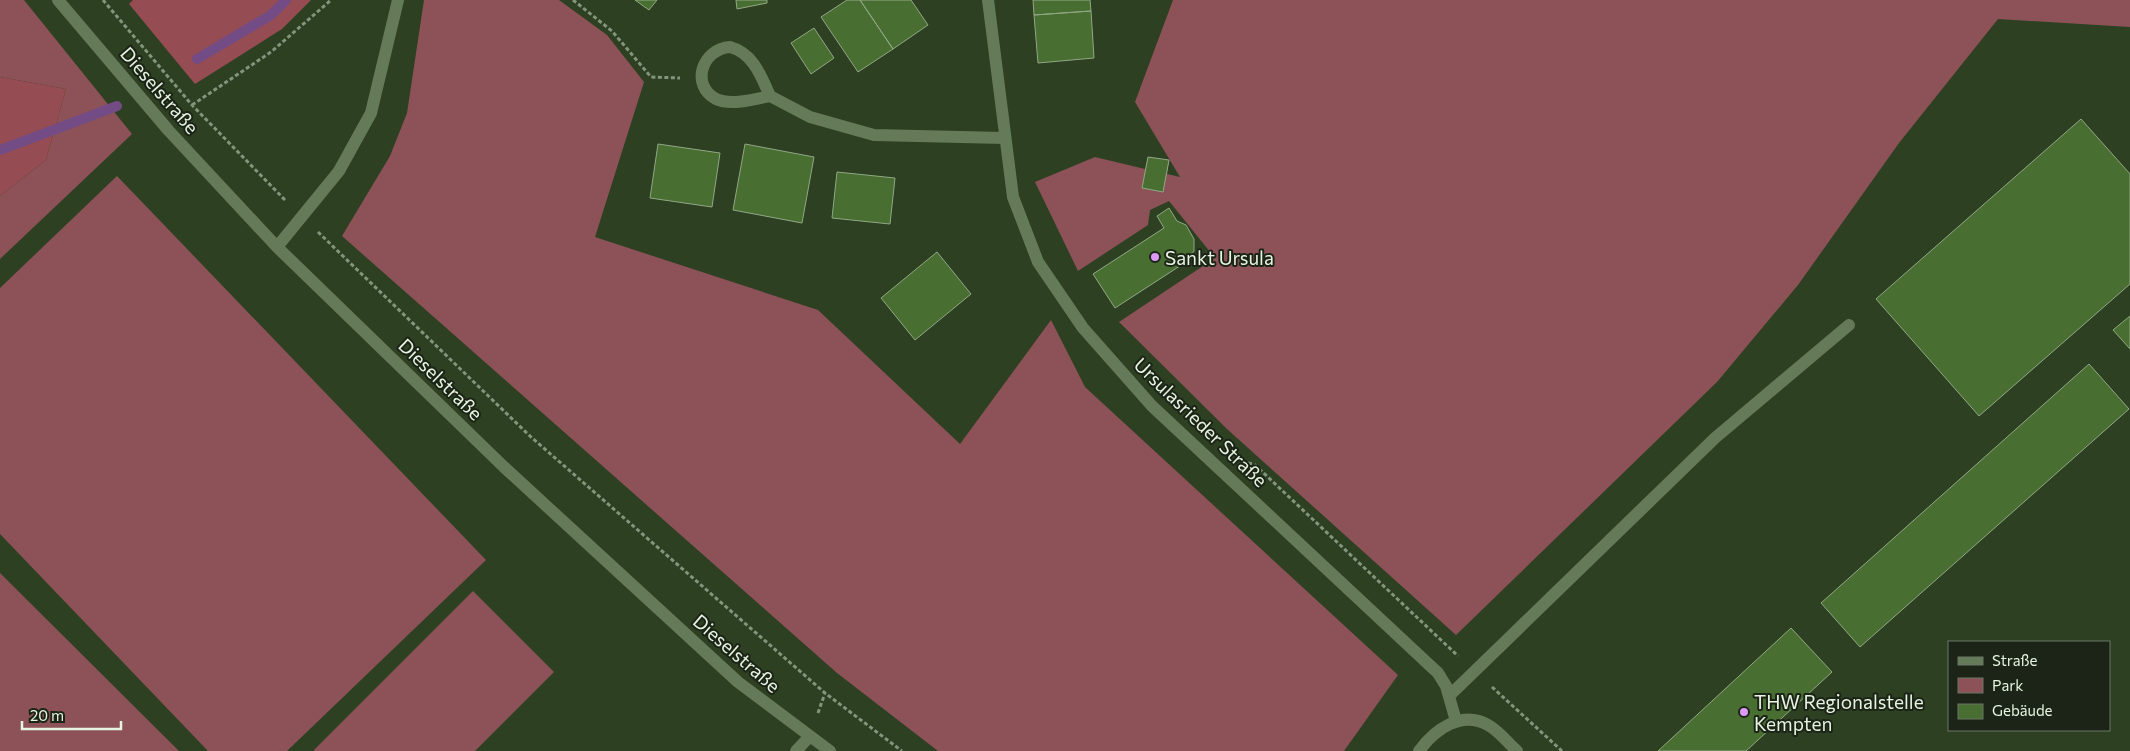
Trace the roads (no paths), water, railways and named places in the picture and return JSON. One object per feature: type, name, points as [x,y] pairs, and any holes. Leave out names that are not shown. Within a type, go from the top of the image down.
[{"type":"street","name":"Dieselstraße","points":[[58,0],[169,131],[277,247],[504,467],[738,682],[830,751]]},
{"type":"street","points":[[277,247],[339,170],[371,113],[398,0]]},
{"type":"street","name":"Ursulasrieder Straße","points":[[988,0],[1004,138],[1013,197],[1038,262],[1083,328],[1152,406],[1438,673],[1449,696],[1456,721]]},
{"type":"street","points":[[770,96],[738,101],[717,100],[706,91],[701,77],[703,64],[711,53],[724,48],[738,49],[749,58],[770,96],[810,117],[874,135],[1004,138]]},
{"type":"street","points":[[1449,696],[1715,438],[1849,325]]},
{"type":"street","points":[[1419,751],[1440,730],[1456,721],[1475,719],[1490,726],[1517,751]]},
{"type":"street","points":[[796,751],[810,736]]},
{"type":"waterway","points":[[197,59],[271,15],[286,0]]},
{"type":"waterway","points":[[0,150],[117,106]]},
{"type":"place","name":"Sankt Ursula","points":[[1155,257]]},
{"type":"place","name":"THW Regionalstelle Kempten","points":[[1744,712]]}]
